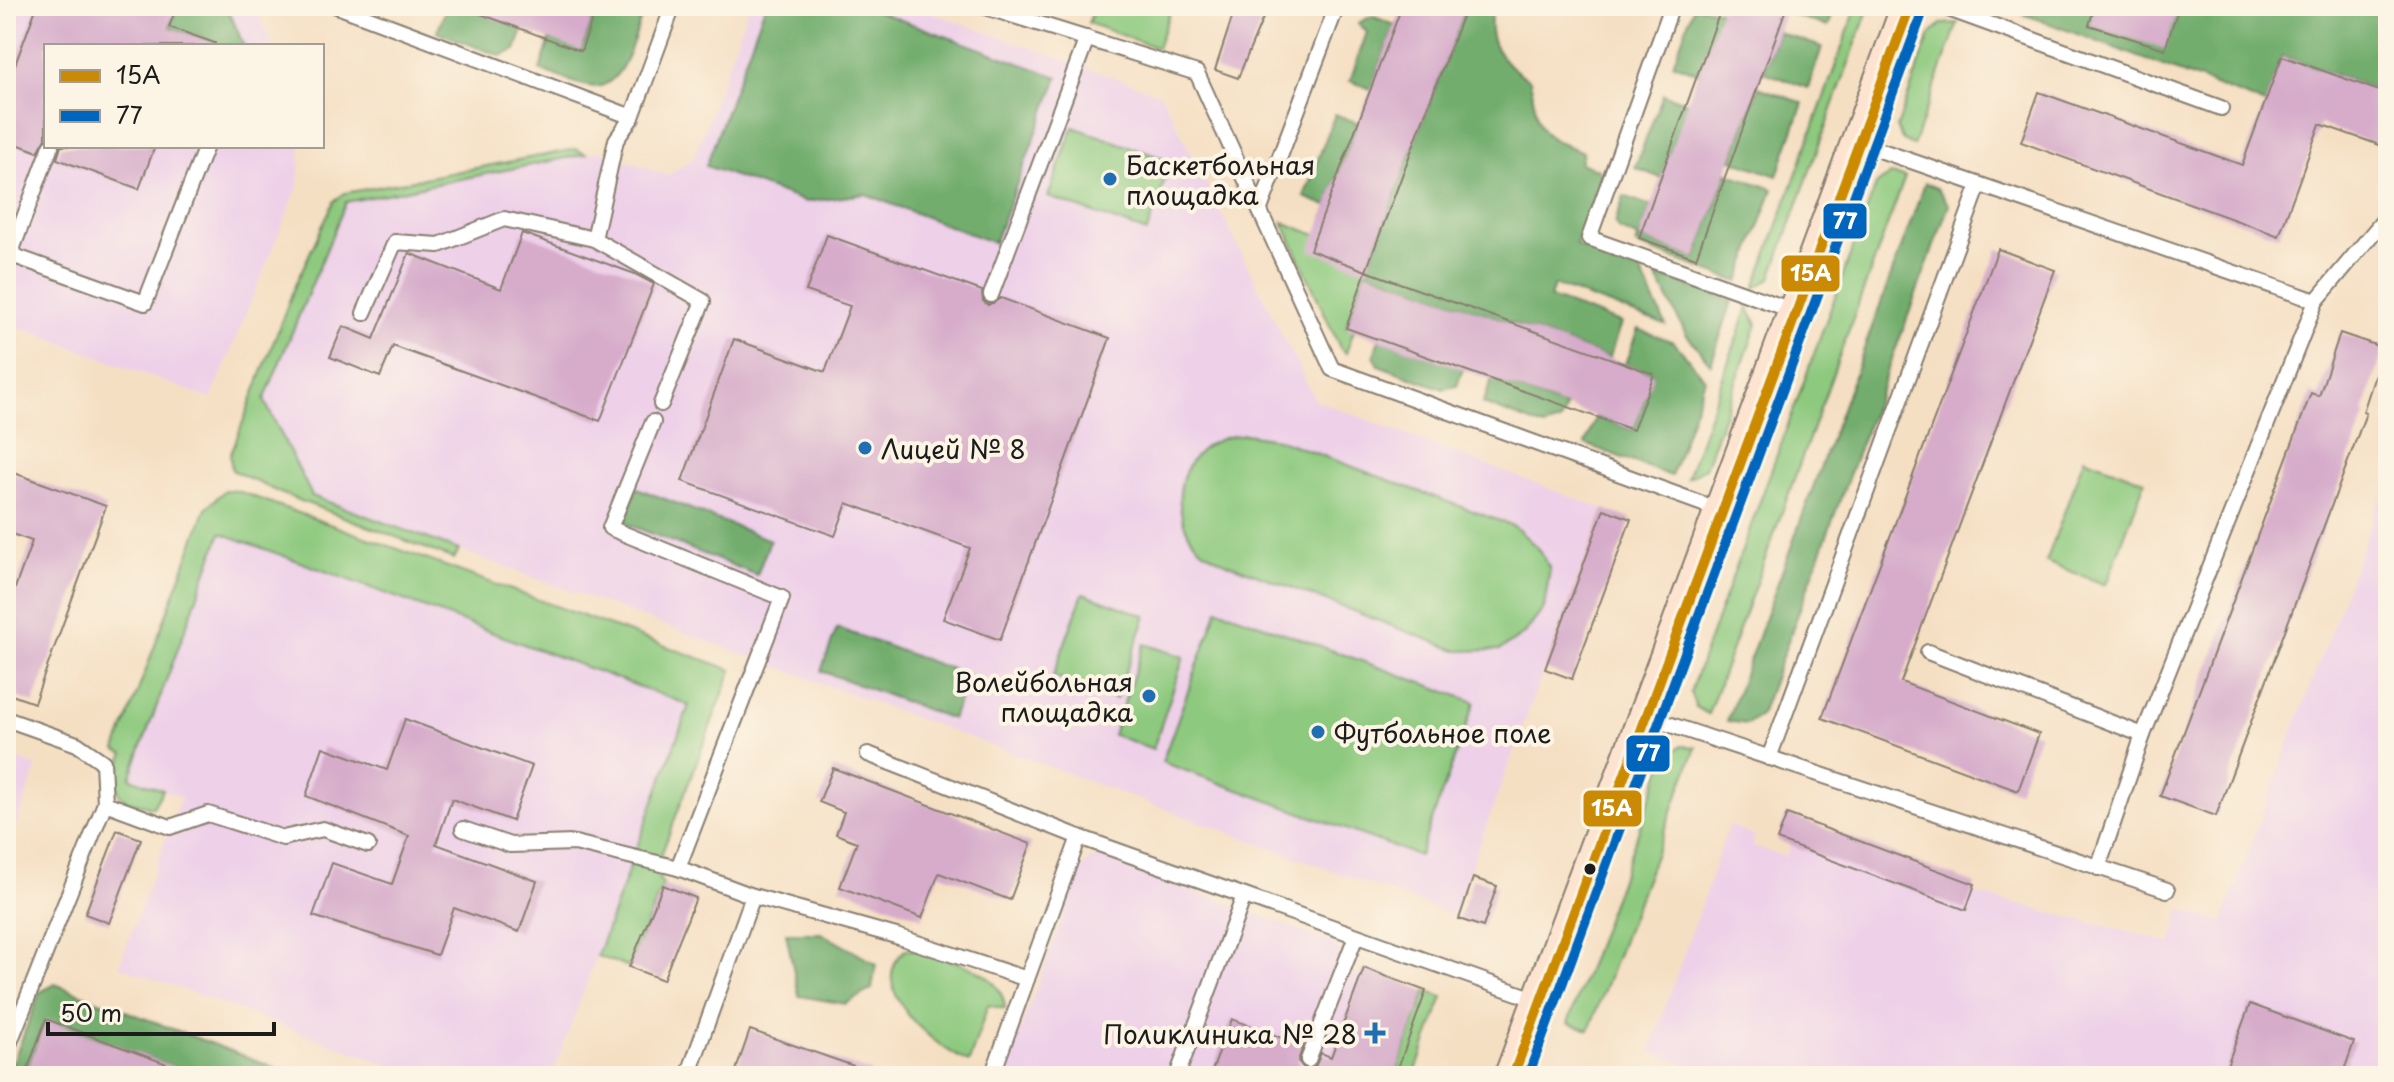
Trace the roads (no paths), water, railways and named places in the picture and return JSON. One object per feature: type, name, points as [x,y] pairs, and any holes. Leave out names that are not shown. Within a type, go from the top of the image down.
[{"type":"main road","points":[[1513,1076],[1910,6]]},
{"type":"lane","points":[[337,6],[632,117]]},
{"type":"lane","points":[[594,239],[616,140],[632,117],[673,6]]},
{"type":"lane","points":[[982,6],[1197,73],[1332,369],[1723,511]]},
{"type":"lane","points":[[1260,209],[1337,6]]},
{"type":"lane","points":[[1672,6],[1589,238],[1797,312]]},
{"type":"lane","points":[[1940,6],[2221,108]]},
{"type":"lane","points":[[991,295],[1087,38]]},
{"type":"lane","points":[[1859,143],[2316,301]]},
{"type":"lane","points":[[50,148],[8,254],[145,303],[205,148]]},
{"type":"lane","points":[[1769,758],[1979,185]]},
{"type":"lane","points":[[2098,868],[2143,735],[2316,301],[2388,215]]},
{"type":"lane","points":[[364,313],[395,242],[439,245],[504,219],[594,239],[703,301],[661,404]]},
{"type":"lane","points":[[653,422],[610,528],[782,598],[678,868]]},
{"type":"lane","points":[[1928,652],[2143,735]]},
{"type":"lane","points":[[1646,717],[2167,890]]},
{"type":"lane","points":[[6,719],[77,744],[103,762],[105,803],[6,1052]]},
{"type":"lane","points":[[868,754],[1079,837],[1540,1001]]},
{"type":"lane","points":[[105,803],[170,827],[208,814],[283,838],[323,829],[368,845]]},
{"type":"lane","points":[[463,829],[510,845],[575,843],[678,868],[753,896],[896,936],[1027,979]]},
{"type":"lane","points":[[992,1076],[1079,837]]},
{"type":"lane","points":[[688,1076],[753,896]]},
{"type":"lane","points":[[1177,1076],[1244,896]]},
{"type":"lane","points":[[1308,1060],[1356,936]]},
{"type":"place","name":"Баскетбольная площадка","points":[[1110,179]]},
{"type":"place","name":"Лицей № 8","points":[[865,448]]},
{"type":"place","name":"Волейбольная площадка","points":[[1149,696]]},
{"type":"place","name":"Футбольное поле","points":[[1318,732]]},
{"type":"place","name":"Поликлиника № 28","points":[[1375,1033]]}]
